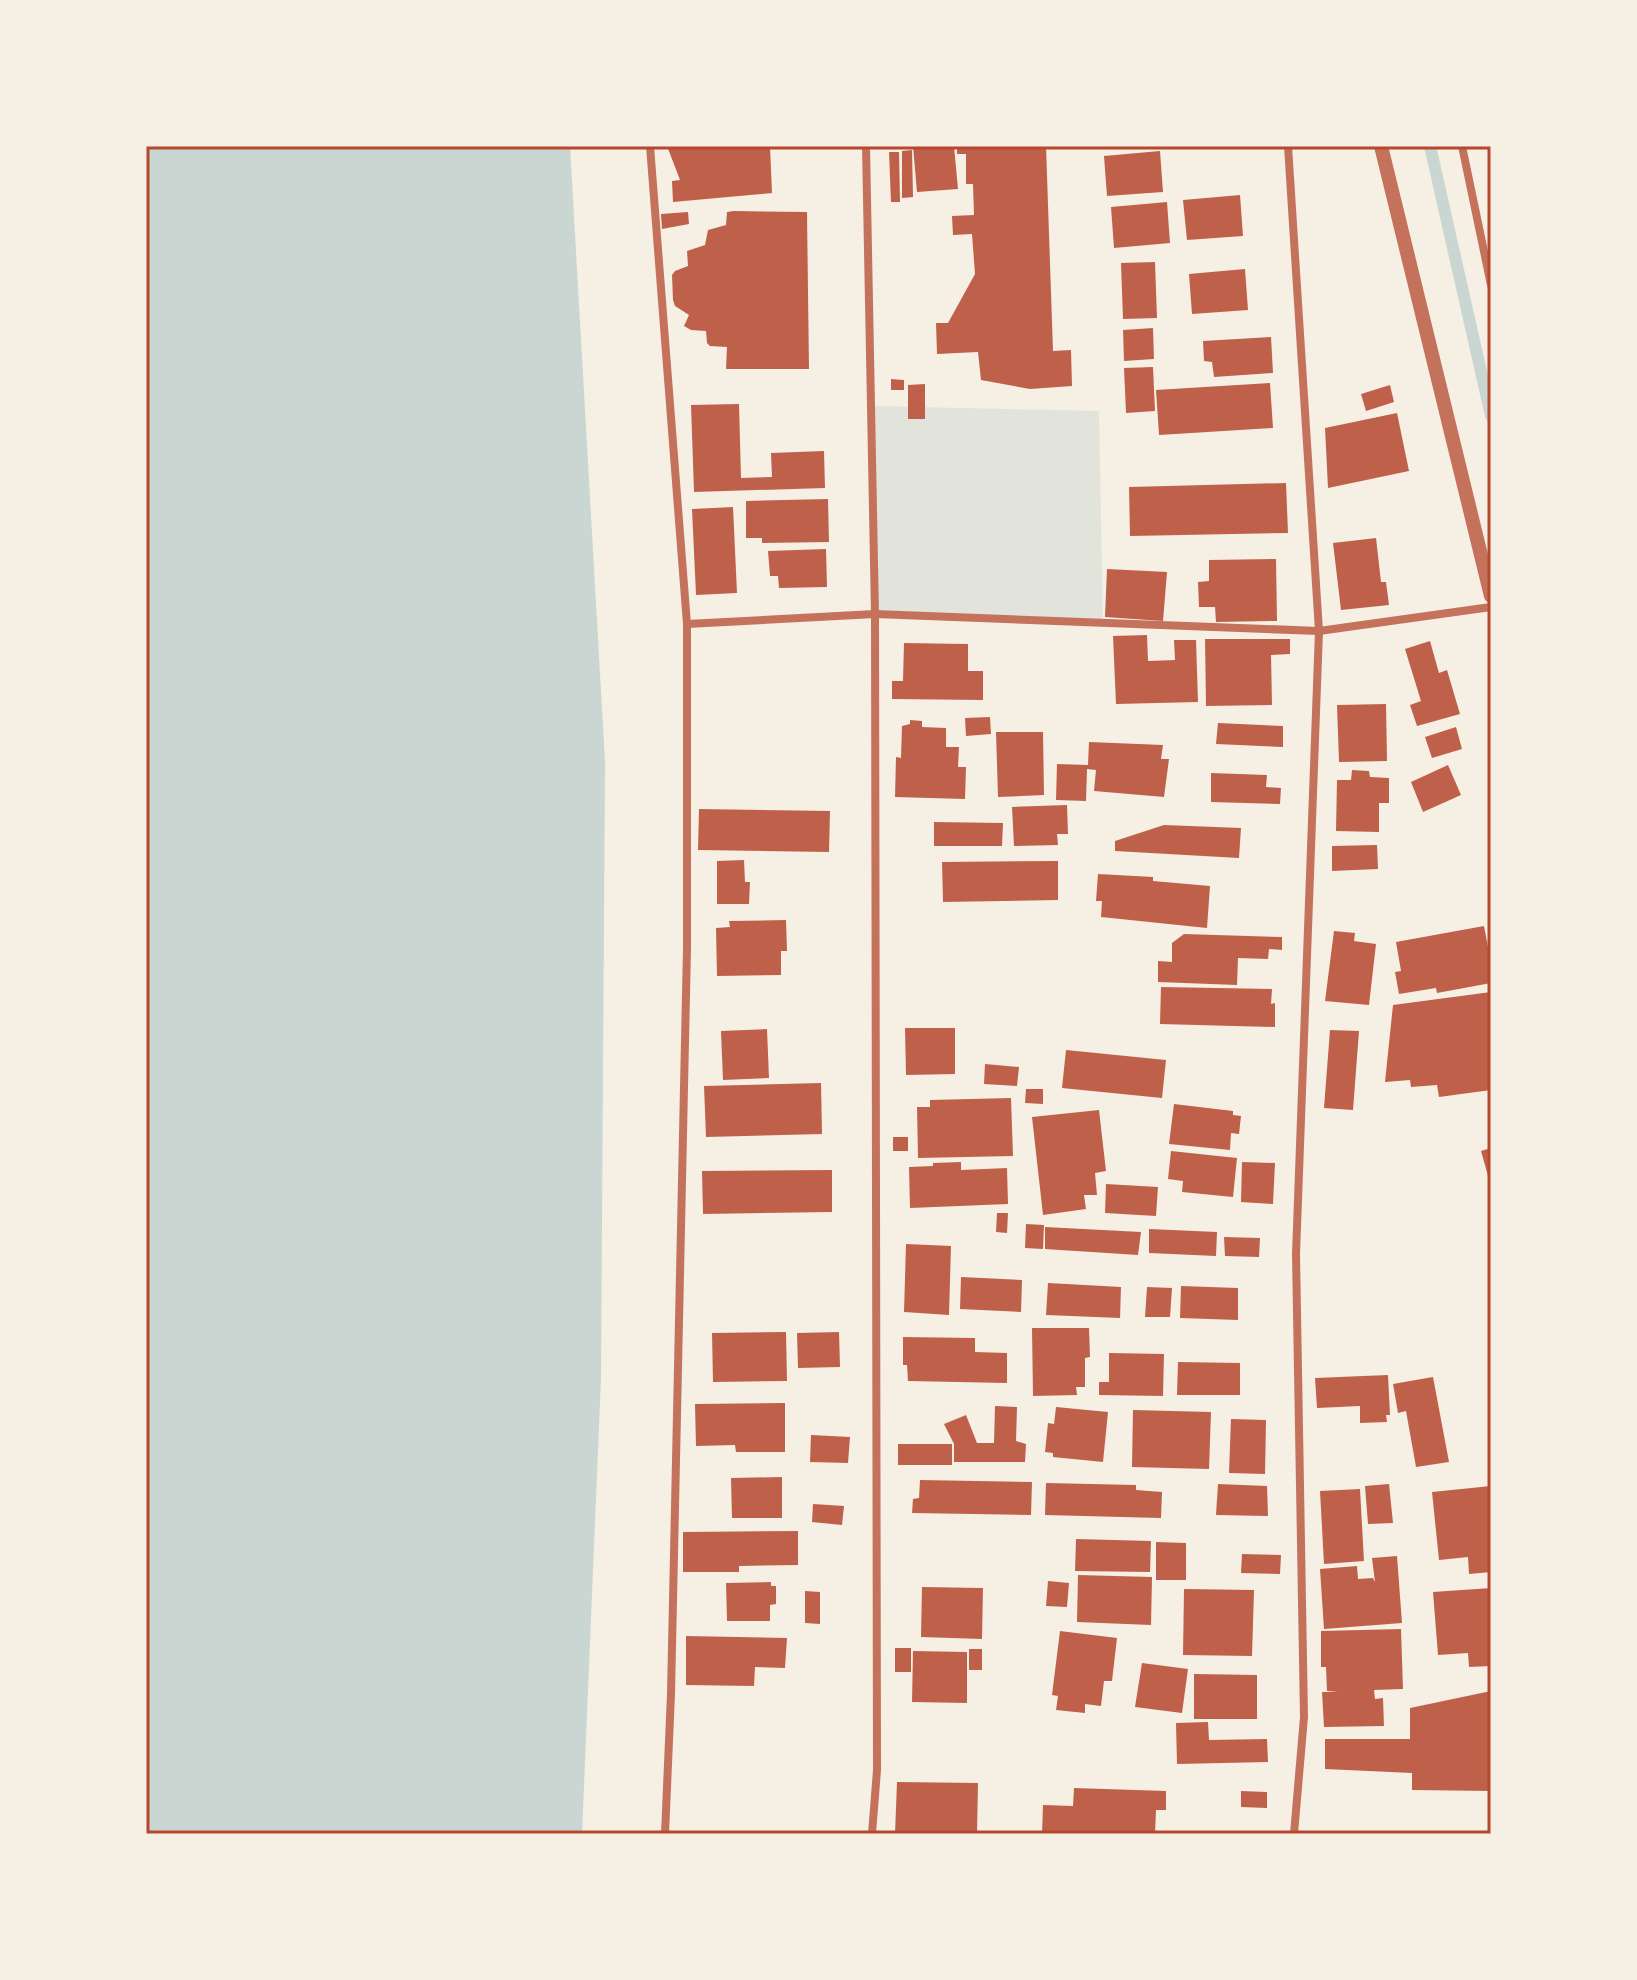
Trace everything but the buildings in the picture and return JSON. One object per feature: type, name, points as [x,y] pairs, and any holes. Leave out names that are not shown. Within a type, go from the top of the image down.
[{"type":"street","points":[[650,146],[687,624],[687,964],[671,1694],[665,1834]]},
{"type":"street","points":[[866,146],[875,614],[877,1770],[872,1834]]},
{"type":"street","points":[[1288,146],[1319,631],[1296,1254],[1304,1717],[1294,1834]]},
{"type":"street","points":[[1381,146],[1491,596]]},
{"type":"street","points":[[1462,146],[1491,285]]},
{"type":"street","points":[[687,624],[875,614],[1319,631],[1491,607]]},
{"type":"shaded area","points":[[146,146],[570,146],[605,762],[601,1378],[582,1834],[146,1834]]},
{"type":"shaded area","points":[[871,406],[1099,411],[1103,623],[875,614]]},
{"type":"waterway","points":[[1430,146],[1491,416]]}]
